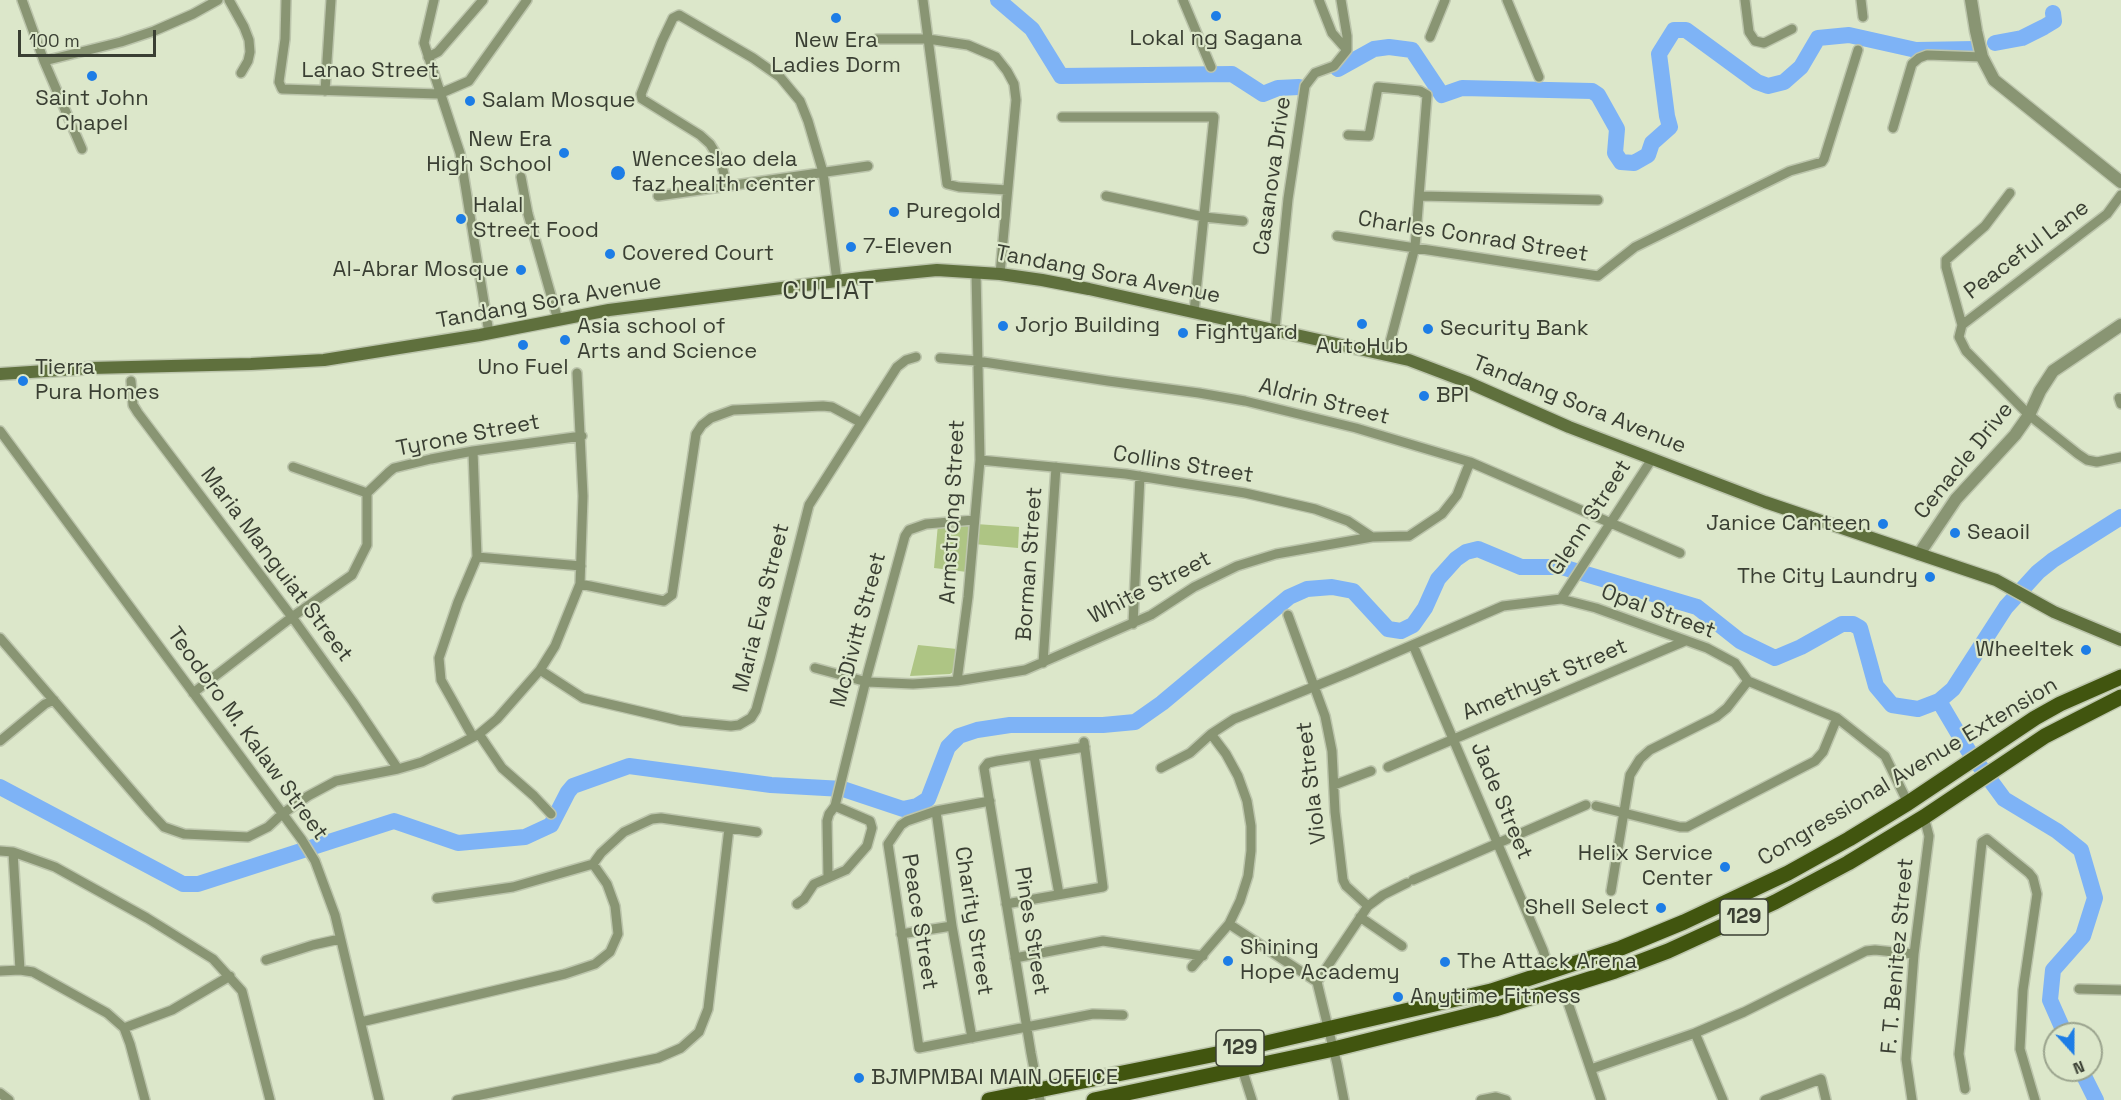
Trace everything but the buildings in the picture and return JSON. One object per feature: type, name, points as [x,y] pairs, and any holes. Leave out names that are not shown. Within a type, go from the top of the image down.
[{"type":"main road","name":"Tandang Sora Avenue","points":[[0,374],[91,368],[301,362],[348,357],[625,308],[837,281],[917,272],[1000,274],[1054,282],[1275,328],[1387,354],[1441,371],[1569,427],[1765,502],[2001,582],[2071,620],[2121,640]]},
{"type":"main road","name":"Congressional Avenue Extension","points":[[989,1100],[1039,1095],[1491,991],[1550,973],[1653,936],[1726,904],[1786,874],[1849,839],[2035,718],[2060,704],[2121,677]]},
{"type":"main road","name":"Congressional Avenue Extension","points":[[1094,1100],[1334,1049],[1495,1009],[1615,971],[1719,928],[1848,863],[1924,817],[2065,724],[2121,697]]},
{"type":"main road","points":[[1491,991],[1495,1009]]},
{"type":"street","points":[[22,0],[44,61],[82,149]]},
{"type":"street","points":[[44,61],[110,45],[154,31],[218,0]]},
{"type":"street","points":[[229,0],[249,40],[248,61],[241,73]]},
{"type":"street","name":"Lanao Street","points":[[286,0],[280,86],[287,90],[439,94],[469,81],[527,0]]},
{"type":"street","points":[[326,91],[331,0]]},
{"type":"street","points":[[434,0],[424,43],[460,153],[489,333]]},
{"type":"street","points":[[428,57],[438,52],[483,0]]},
{"type":"street","points":[[923,0],[948,184],[959,187],[1007,190]]},
{"type":"street","points":[[1183,0],[1211,67]]},
{"type":"street","points":[[1319,0],[1332,33],[1347,50]]},
{"type":"street","points":[[1341,0],[1347,50]]},
{"type":"street","points":[[1430,37],[1445,0]]},
{"type":"street","points":[[1507,0],[1539,77]]},
{"type":"street","points":[[1745,0],[1749,32],[1755,41],[1764,42],[1792,29]]},
{"type":"street","points":[[1861,0],[1863,17]]},
{"type":"street","points":[[1971,0],[1982,57],[1994,80],[2121,182]]},
{"type":"street","points":[[727,186],[721,162],[710,144],[700,135],[642,99],[641,94],[662,41],[673,18],[681,14],[780,77],[800,102],[823,172],[837,281]]},
{"type":"street","points":[[878,39],[928,39],[968,45],[996,57],[1014,84],[1016,100],[1000,274]]},
{"type":"street","name":"Casanova Drive","points":[[1275,328],[1288,199],[1305,86],[1315,73],[1334,66],[1347,50]]},
{"type":"street","name":"Charles Conrad Street","points":[[1337,236],[1594,277],[1635,247],[1790,171],[1822,162],[1858,50]]},
{"type":"street","points":[[1893,128],[1912,64],[1919,58],[1927,55],[1982,57]]},
{"type":"street","points":[[1348,135],[1369,136],[1378,87],[1420,92],[1426,95],[1416,247],[1387,354]]},
{"type":"street","points":[[1062,117],[1214,117],[1194,312]]},
{"type":"street","points":[[658,196],[868,166]]},
{"type":"street","points":[[521,177],[528,214],[558,320]]},
{"type":"street","points":[[1962,325],[1946,267],[1947,260],[1985,226],[2010,193]]},
{"type":"street","name":"Peaceful Lane","points":[[2029,415],[1966,351],[1959,337],[1962,325],[2107,214],[2121,195]]},
{"type":"street","points":[[1106,196],[1204,217],[1243,221]]},
{"type":"street","points":[[1420,196],[1598,200]]},
{"type":"street","name":"Armstrong Street","points":[[957,681],[963,641],[980,460],[976,272]]},
{"type":"street","name":"Cenacle Drive","points":[[1919,554],[1956,499],[2015,435],[2029,415],[2040,391],[2053,371],[2121,325]]},
{"type":"street","name":"Maria Eva Street","points":[[540,670],[583,698],[681,721],[731,726],[739,725],[751,718],[756,710],[770,659],[808,505],[897,367],[906,360],[916,357]]},
{"type":"street","name":"Aldrin Street","points":[[940,358],[977,361],[1245,401],[1356,428],[1470,462],[1680,553]]},
{"type":"street","points":[[0,638],[164,826],[184,834],[248,837],[268,827],[308,796],[336,781],[398,770],[423,762],[476,735],[497,719],[540,670],[555,646],[580,585],[583,496],[582,436],[577,373]]},
{"type":"street","name":"Maria Manguiat Street","points":[[131,381],[133,405],[138,413],[292,617],[398,770]]},
{"type":"street","points":[[580,585],[664,601],[672,595],[696,434],[711,418],[733,410],[832,406],[860,422]]},
{"type":"street","points":[[2029,415],[2087,460],[2097,462],[2121,457]]},
{"type":"street","name":"Teodoro M. Kalaw Street","points":[[0,431],[311,853],[335,915],[379,1100]]},
{"type":"street","name":"Tyrone Street","points":[[367,493],[394,468],[473,451],[582,436]]},
{"type":"street","points":[[473,451],[477,557],[439,658],[441,680],[476,735],[502,768],[551,814]]},
{"type":"street","name":"Glenn Street","points":[[1561,599],[1652,459]]},
{"type":"street","name":"Collins Street","points":[[980,460],[1140,476],[1245,493],[1315,509],[1348,521],[1372,537]]},
{"type":"street","name":"White Street","points":[[815,668],[867,682],[913,684],[957,681],[1025,670],[1133,624],[1194,587],[1237,566],[1276,554],[1372,537],[1409,536],[1442,514],[1457,495],[1470,462]]},
{"type":"street","points":[[192,693],[292,617],[352,575],[367,545],[367,493],[292,467]]},
{"type":"street","name":"Borman Street","points":[[1043,663],[1056,468]]},
{"type":"street","points":[[1133,624],[1140,476]]},
{"type":"street","name":"McDivitt Street","points":[[828,877],[827,821],[835,806],[905,536],[909,530],[926,524],[974,520]]},
{"type":"street","points":[[477,557],[581,566]]},
{"type":"street","name":"Opal Street","points":[[1161,768],[1186,755],[1234,718],[1314,687],[1503,606],[1561,599],[1596,608],[1707,648],[1735,663],[1748,681],[1837,718],[1885,756],[1908,802]]},
{"type":"street","name":"Viola Street","points":[[1288,615],[1325,716],[1332,751],[1335,812],[1343,880],[1346,886],[1368,906]]},
{"type":"street","name":"Amethyst Street","points":[[1388,767],[1454,741],[1685,641]]},
{"type":"street","name":"Jade Street","points":[[1413,645],[1543,951],[1550,973]]},
{"type":"street","points":[[1611,891],[1630,775],[1640,759],[1650,750],[1716,717],[1727,708],[1748,681]]},
{"type":"street","points":[[0,741],[45,704],[54,700]]},
{"type":"street","points":[[1317,982],[1368,906],[1410,881],[1591,806],[1688,827],[1815,761],[1823,752],[1837,718]]},
{"type":"street","points":[[1192,967],[1229,924],[1248,876],[1251,851],[1251,826],[1238,777],[1226,754],[1211,734]]},
{"type":"street","points":[[1006,904],[1103,887],[1085,744],[1034,756],[1059,894]]},
{"type":"street","name":"Pines Street","points":[[1034,756],[988,763],[984,768],[1039,1095]]},
{"type":"street","points":[[1334,785],[1371,771]]},
{"type":"street","name":"Peace Street","points":[[972,1038],[919,1048],[888,844],[902,825],[936,811],[990,801]]},
{"type":"street","points":[[797,904],[804,899],[814,884],[844,872],[867,846],[872,828],[867,820],[835,806]]},
{"type":"street","name":"Charity Street","points":[[936,811],[952,926],[972,1038]]},
{"type":"street","name":"F. T. Benitez Street","points":[[1912,1100],[1906,1059],[1914,954],[1929,836],[1924,817]]},
{"type":"street","points":[[437,898],[513,887],[593,864],[601,852],[624,832],[652,819],[660,818],[757,832]]},
{"type":"street","points":[[457,1100],[658,1058],[681,1048],[699,1032],[708,1009],[729,828]]},
{"type":"street","points":[[1965,1089],[1959,1054],[1982,842],[1986,839],[2029,873],[2033,878],[2037,894],[2023,990],[2020,1049],[2035,1100]]},
{"type":"street","points":[[0,851],[13,852],[55,867],[147,918],[213,959],[242,991],[270,1100]]},
{"type":"street","points":[[13,852],[20,970]]},
{"type":"street","points":[[361,1022],[565,974],[595,964],[610,952],[618,934],[615,906],[607,884],[593,864]]},
{"type":"street","points":[[1360,917],[1402,945]]},
{"type":"street","points":[[1229,924],[1317,982],[1344,1100]]},
{"type":"street","points":[[901,934],[952,926]]},
{"type":"street","points":[[266,960],[340,939]]},
{"type":"street","points":[[1015,958],[1103,941],[1203,956]]},
{"type":"street","points":[[1591,1069],[1695,1033],[1744,1012],[1866,951],[1914,954]]},
{"type":"street","points":[[0,971],[33,972],[98,1007],[124,1029],[145,1100]]},
{"type":"street","points":[[124,1029],[171,1010],[230,976]]},
{"type":"street","points":[[1563,988],[1601,1100]]},
{"type":"street","points":[[2079,989],[2121,990]]},
{"type":"street","points":[[972,1038],[1093,1014],[1123,1015]]},
{"type":"street","points":[[1695,1033],[1723,1100]]},
{"type":"street","points":[[1236,1050],[1252,1100]]},
{"type":"street","points":[[1765,1100],[1821,1079],[1826,1100]]},
{"type":"street","points":[[0,1093],[9,1100]]},
{"type":"street","points":[[1480,1100],[1496,1097],[1506,1100]]},
{"type":"green space","points":[[972,522],[967,572],[934,568],[938,524]]},
{"type":"green space","points":[[976,524],[1019,527],[1018,548],[974,544]]},
{"type":"green space","points":[[918,645],[957,649],[953,672],[910,676]]},
{"type":"waterway","points":[[998,0],[1032,29],[1061,76],[1232,74],[1263,94],[1278,88],[1299,87]]},
{"type":"waterway","points":[[1995,43],[2022,38],[2044,27],[2054,21],[2053,13]]},
{"type":"waterway","points":[[1338,69],[1374,49],[1389,47],[1412,50],[1442,95],[1462,88],[1592,91],[1598,95],[1617,129],[1615,153],[1621,162],[1634,163],[1648,155],[1652,143],[1670,127],[1659,54],[1674,30],[1686,30],[1757,82],[1768,86],[1784,82],[1801,67],[1818,38],[1849,35],[1916,50],[1975,49]]},
{"type":"waterway","points":[[0,787],[183,884],[198,884],[394,821],[458,843],[525,837],[551,825],[573,786],[629,766],[771,785],[843,789],[903,809],[917,806],[928,799],[948,747],[959,736],[977,730],[1010,725],[1103,725],[1135,722],[1162,703],[1289,597],[1307,589],[1332,587],[1353,591],[1388,629],[1401,631],[1413,625],[1425,608],[1438,579],[1456,559],[1466,552],[1478,549],[1521,567],[1562,567],[1697,607],[1740,641],[1775,658],[1801,647],[1842,624],[1853,624],[1860,628],[1876,686],[1892,705],[1918,709],[1939,701],[1953,689],[2006,607],[2038,572],[2121,517]]},
{"type":"waterway","points":[[1939,701],[1968,750],[2004,799],[2057,831],[2081,850],[2095,898],[2083,936],[2053,970],[2050,1000],[2060,1022]]},
{"type":"waterway","points":[[2087,1082],[2096,1100]]},
{"type":"place","name":"Lokal ng Sagana","points":[[1216,16]]},
{"type":"place","name":"New Era Ladies Dorm","points":[[836,18]]},
{"type":"place","name":"Saint John Chapel","points":[[92,76]]},
{"type":"place","name":"Salam Mosque","points":[[470,101]]},
{"type":"place","name":"New Era High School","points":[[564,153]]},
{"type":"place","name":"Wenceslao dela faz health center","points":[[618,173]]},
{"type":"place","name":"Puregold","points":[[894,212]]},
{"type":"place","name":"Halal Street Food","points":[[461,219]]},
{"type":"place","name":"7-Eleven","points":[[851,247]]},
{"type":"place","name":"Covered Court","points":[[610,254]]},
{"type":"place","name":"Al-Abrar Mosque","points":[[521,270]]},
{"type":"place","name":"AutoHub","points":[[1362,324]]},
{"type":"place","name":"Jorjo Building","points":[[1003,326]]},
{"type":"place","name":"Security Bank","points":[[1428,329]]},
{"type":"place","name":"Fightyard","points":[[1183,333]]},
{"type":"place","name":"Asia school of Arts and Science","points":[[565,340]]},
{"type":"place","name":"Uno Fuel","points":[[523,345]]},
{"type":"place","name":"Tierra Pura Homes","points":[[23,381]]},
{"type":"place","name":"BPI","points":[[1424,396]]},
{"type":"place","name":"Janice Canteen","points":[[1883,524]]},
{"type":"place","name":"Seaoil","points":[[1955,533]]},
{"type":"place","name":"The City Laundry","points":[[1930,577]]},
{"type":"place","name":"Wheeltek","points":[[2086,650]]},
{"type":"place","name":"Helix Service Center","points":[[1725,867]]},
{"type":"place","name":"Shell Select","points":[[1661,908]]},
{"type":"place","name":"Shining Hope Academy","points":[[1228,961]]},
{"type":"place","name":"The Attack Arena","points":[[1445,962]]},
{"type":"place","name":"Anytime Fitness","points":[[1398,997]]},
{"type":"place","name":"BJMPMBAI MAIN OFFICE","points":[[859,1078]]},
{"type":"district","name":"CULIAT","points":[[829,292]]}]
